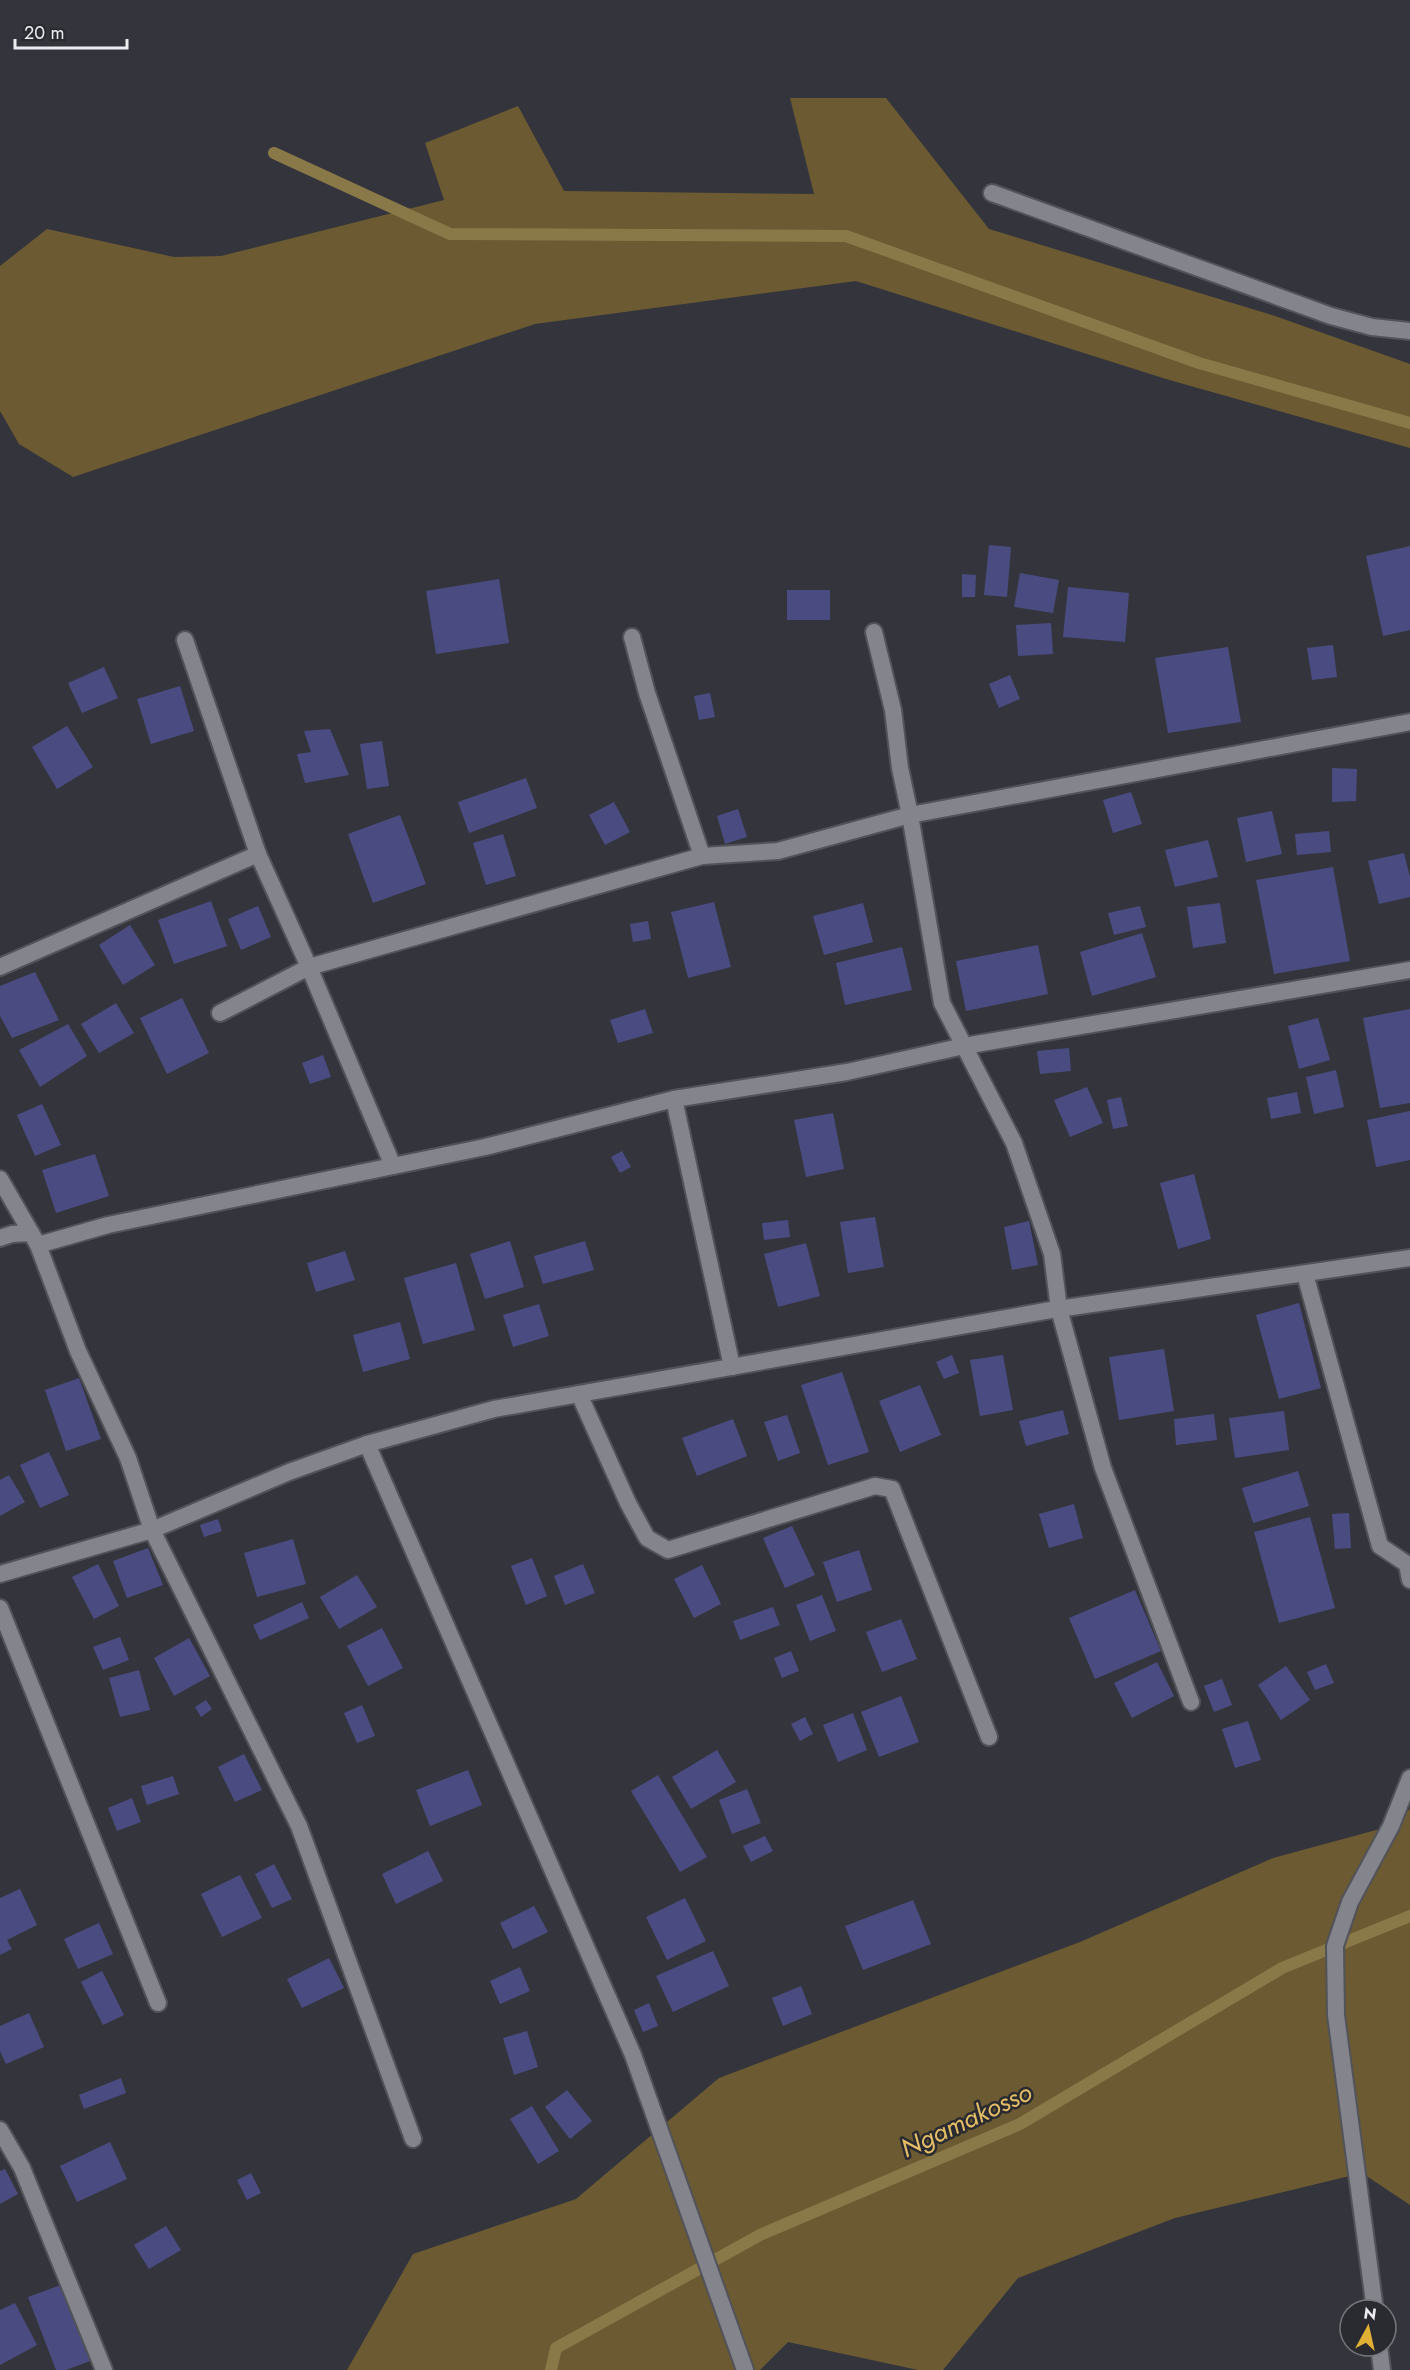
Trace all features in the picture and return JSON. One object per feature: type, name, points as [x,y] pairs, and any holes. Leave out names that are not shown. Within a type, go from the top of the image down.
[{"type":"street","points":[[992,193],[1331,316],[1372,327],[1410,331]]},
{"type":"street","points":[[874,632],[893,710],[900,768],[942,1003],[1018,1154],[1052,1254],[1059,1309],[1103,1468],[1191,1702]]},
{"type":"street","points":[[632,637],[647,693],[702,856]]},
{"type":"street","points":[[185,640],[258,854],[309,967],[393,1166]]},
{"type":"street","points":[[220,1013],[309,967],[702,856],[778,851],[910,815],[1410,722]]},
{"type":"street","points":[[0,967],[258,854]]},
{"type":"street","points":[[0,1238],[12,1234],[35,1239],[393,1166],[484,1147],[674,1098],[847,1072],[964,1046],[1410,970]]},
{"type":"street","points":[[674,1098],[732,1367]]},
{"type":"street","points":[[0,1179],[35,1239],[78,1351],[128,1458],[152,1530],[299,1826],[413,2139]]},
{"type":"street","points":[[0,1574],[152,1530],[289,1472],[367,1444],[494,1409],[1059,1309],[1410,1258]]},
{"type":"street","points":[[1305,1274],[1380,1546],[1407,1564],[1410,1580]]},
{"type":"street","points":[[579,1394],[628,1503],[647,1538],[668,1550],[875,1486],[892,1489],[989,1737]]},
{"type":"street","points":[[367,1444],[633,2055],[745,2370]]},
{"type":"street","points":[[0,1608],[158,2003]]},
{"type":"street","points":[[1373,2298],[1336,2015],[1335,1946],[1350,1902],[1391,1826],[1410,1778]]},
{"type":"street","points":[[0,2130],[21,2168],[104,2370]]},
{"type":"shaded area","points":[[790,98],[886,98],[989,229],[1275,316],[1410,364],[1410,448],[1166,379],[856,281],[535,324],[73,477],[19,444],[0,411],[0,266],[47,229],[174,257],[221,256],[444,200],[425,143],[518,106],[564,191],[814,194]]},
{"type":"shaded area","points":[[1410,1809],[1410,2205],[1362,2173],[1175,2218],[1018,2278],[943,2370],[918,2370],[788,2342],[760,2370],[347,2370],[413,2254],[576,2199],[719,2078],[1080,1942],[1273,1858],[1391,1826]]},
{"type":"building","points":[[989,545],[1011,547],[1007,597],[984,595]]},
{"type":"building","points":[[1410,546],[1410,630],[1383,636],[1366,556]]},
{"type":"building","points":[[1020,573],[1059,580],[1053,613],[1014,607]]},
{"type":"building","points":[[962,574],[976,575],[975,597],[962,597]]},
{"type":"building","points":[[499,579],[509,643],[436,654],[426,591]]},
{"type":"building","points":[[1068,587],[1129,593],[1125,642],[1063,637]]},
{"type":"building","points":[[787,590],[830,590],[830,620],[787,620]]},
{"type":"building","points":[[1051,623],[1053,654],[1018,656],[1016,625]]},
{"type":"building","points":[[1333,645],[1337,677],[1312,680],[1307,648]]},
{"type":"building","points":[[1228,647],[1241,722],[1168,733],[1155,658]]},
{"type":"building","points":[[104,667],[118,698],[82,713],[68,683]]},
{"type":"building","points":[[1010,675],[1020,699],[999,708],[989,684]]},
{"type":"building","points":[[180,686],[194,731],[151,744],[137,699]]},
{"type":"building","points":[[710,693],[715,717],[699,720],[694,696]]},
{"type":"building","points":[[67,726],[93,767],[57,789],[32,747]]},
{"type":"building","points":[[330,729],[349,775],[305,783],[297,754],[311,752],[304,731]]},
{"type":"building","points":[[382,741],[389,786],[367,789],[360,744]]},
{"type":"building","points":[[1332,768],[1357,769],[1356,801],[1332,802]]},
{"type":"building","points":[[526,778],[537,808],[469,833],[458,802]]},
{"type":"building","points":[[1131,792],[1142,824],[1113,833],[1103,800]]},
{"type":"building","points":[[614,802],[630,832],[605,845],[589,815]]},
{"type":"building","points":[[738,809],[747,837],[725,844],[717,816]]},
{"type":"building","points":[[1272,811],[1282,854],[1246,862],[1237,818]]},
{"type":"building","points":[[400,815],[426,884],[373,903],[348,834]]},
{"type":"building","points":[[1329,831],[1331,852],[1297,855],[1295,834]]},
{"type":"building","points":[[503,834],[516,876],[486,885],[473,843]]},
{"type":"building","points":[[1208,840],[1218,877],[1175,887],[1165,850]]},
{"type":"building","points":[[1404,853],[1410,877],[1410,897],[1379,904],[1368,861]]},
{"type":"building","points":[[1333,867],[1350,961],[1274,974],[1256,880]]},
{"type":"building","points":[[211,901],[227,946],[174,964],[158,920]]},
{"type":"building","points":[[714,902],[731,967],[688,978],[671,912]]},
{"type":"building","points":[[863,903],[873,942],[824,955],[813,916]]},
{"type":"building","points":[[1220,903],[1226,943],[1193,948],[1187,907]]},
{"type":"building","points":[[258,906],[271,937],[241,950],[228,919]]},
{"type":"building","points":[[1140,906],[1146,927],[1114,935],[1108,913]]},
{"type":"building","points":[[648,921],[651,939],[633,942],[630,924]]},
{"type":"building","points":[[130,925],[155,965],[123,985],[99,945]]},
{"type":"building","points":[[1142,933],[1156,977],[1092,996],[1080,952]]},
{"type":"building","points":[[1038,945],[1048,994],[966,1011],[956,961]]},
{"type":"building","points":[[902,947],[912,990],[845,1005],[836,963]]},
{"type":"building","points":[[35,972],[59,1020],[12,1038],[0,1016],[0,986]]},
{"type":"building","points":[[182,998],[209,1053],[167,1074],[140,1018]]},
{"type":"building","points":[[116,1003],[134,1033],[99,1053],[81,1024]]},
{"type":"building","points":[[645,1009],[653,1033],[618,1043],[610,1020]]},
{"type":"building","points":[[1410,1009],[1410,1103],[1380,1108],[1363,1018]]},
{"type":"building","points":[[1318,1018],[1330,1060],[1299,1069],[1288,1026]]},
{"type":"building","points":[[68,1024],[87,1056],[40,1087],[19,1050]]},
{"type":"building","points":[[1069,1048],[1071,1071],[1040,1074],[1037,1051]]},
{"type":"building","points":[[323,1055],[331,1077],[310,1084],[302,1063]]},
{"type":"building","points":[[1336,1070],[1344,1107],[1314,1114],[1306,1077]]},
{"type":"building","points":[[1087,1087],[1103,1123],[1070,1137],[1054,1100]]},
{"type":"building","points":[[1297,1092],[1301,1113],[1271,1119],[1267,1098]]},
{"type":"building","points":[[1121,1097],[1128,1126],[1113,1129],[1107,1100]]},
{"type":"building","points":[[42,1104],[61,1145],[35,1156],[17,1115]]},
{"type":"building","points":[[1410,1111],[1410,1160],[1376,1167],[1367,1120]]},
{"type":"building","points":[[833,1113],[844,1169],[806,1177],[794,1120]]},
{"type":"building","points":[[622,1151],[631,1167],[620,1173],[611,1157]]},
{"type":"building","points":[[95,1154],[109,1196],[56,1213],[42,1170]]},
{"type":"building","points":[[1194,1174],[1211,1239],[1178,1249],[1160,1183]]},
{"type":"building","points":[[875,1217],[884,1267],[848,1273],[840,1222]]},
{"type":"building","points":[[788,1220],[790,1237],[764,1240],[762,1223]]},
{"type":"building","points":[[1029,1221],[1038,1265],[1012,1270],[1004,1227]]},
{"type":"building","points":[[510,1241],[524,1287],[485,1299],[470,1254]]},
{"type":"building","points":[[585,1241],[594,1270],[543,1284],[534,1256]]},
{"type":"building","points":[[806,1243],[820,1296],[778,1307],[764,1254]]},
{"type":"building","points":[[345,1251],[355,1280],[316,1292],[307,1263]]},
{"type":"building","points":[[456,1263],[475,1330],[423,1344],[404,1278]]},
{"type":"building","points":[[1299,1303],[1321,1388],[1279,1399],[1256,1315]]},
{"type":"building","points":[[539,1304],[549,1336],[513,1347],[503,1315]]},
{"type":"building","points":[[400,1322],[410,1359],[363,1372],[353,1335]]},
{"type":"building","points":[[1164,1349],[1174,1411],[1119,1420],[1109,1357]]},
{"type":"building","points":[[952,1355],[959,1373],[944,1379],[936,1362]]},
{"type":"building","points":[[1003,1355],[1013,1410],[980,1416],[970,1360]]},
{"type":"building","points":[[842,1372],[869,1452],[828,1465],[801,1385]]},
{"type":"building","points":[[79,1378],[101,1439],[66,1451],[45,1390]]},
{"type":"building","points":[[920,1385],[941,1435],[900,1452],[879,1401]]},
{"type":"building","points":[[1063,1410],[1069,1434],[1026,1446],[1019,1421]]},
{"type":"building","points":[[1284,1411],[1289,1450],[1235,1458],[1229,1418]]},
{"type":"building","points":[[1214,1414],[1217,1440],[1176,1445],[1174,1419]]},
{"type":"building","points":[[787,1415],[800,1453],[778,1461],[764,1422]]},
{"type":"building","points":[[733,1419],[747,1456],[697,1476],[682,1438]]},
{"type":"building","points":[[49,1452],[69,1495],[40,1508],[20,1465]]},
{"type":"building","points":[[1298,1471],[1309,1506],[1253,1523],[1242,1488]]},
{"type":"building","points":[[9,1475],[25,1502],[0,1516],[0,1480]]},
{"type":"building","points":[[1074,1504],[1083,1538],[1049,1548],[1039,1514]]},
{"type":"building","points":[[1349,1513],[1351,1548],[1335,1549],[1332,1514]]},
{"type":"building","points":[[1310,1517],[1335,1608],[1279,1623],[1254,1532]]},
{"type":"building","points":[[218,1519],[222,1531],[204,1537],[200,1525]]},
{"type":"building","points":[[792,1526],[815,1575],[785,1588],[763,1538]]},
{"type":"building","points":[[293,1539],[306,1584],[257,1597],[244,1553]]},
{"type":"building","points":[[148,1548],[163,1585],[127,1598],[113,1561]]},
{"type":"building","points":[[859,1550],[872,1590],[837,1602],[823,1562]]},
{"type":"building","points":[[532,1558],[547,1596],[526,1605],[511,1566]]},
{"type":"building","points":[[98,1564],[119,1606],[94,1619],[72,1577]]},
{"type":"building","points":[[583,1564],[595,1593],[565,1605],[554,1576]]},
{"type":"building","points":[[702,1565],[721,1604],[694,1618],[674,1579]]},
{"type":"building","points":[[357,1575],[377,1607],[339,1629],[320,1597]]},
{"type":"building","points":[[1135,1590],[1161,1651],[1095,1679],[1069,1618]]},
{"type":"building","points":[[822,1595],[836,1631],[810,1641],[796,1605]]},
{"type":"building","points":[[302,1602],[309,1618],[260,1640],[253,1625]]},
{"type":"building","points":[[773,1607],[780,1625],[740,1640],[733,1621]]},
{"type":"building","points":[[901,1619],[917,1659],[882,1672],[866,1632]]},
{"type":"building","points":[[382,1628],[403,1668],[368,1686],[347,1646]]},
{"type":"building","points":[[120,1637],[129,1660],[103,1670],[93,1647]]},
{"type":"building","points":[[189,1638],[210,1676],[174,1696],[154,1658]]},
{"type":"building","points":[[791,1651],[799,1671],[782,1678],[774,1658]]},
{"type":"building","points":[[1157,1662],[1174,1696],[1132,1718],[1114,1683]]},
{"type":"building","points":[[1326,1664],[1334,1683],[1315,1690],[1307,1672]]},
{"type":"building","points":[[1286,1666],[1310,1700],[1281,1720],[1258,1685]]},
{"type":"building","points":[[139,1670],[150,1710],[120,1717],[109,1678]]},
{"type":"building","points":[[1222,1679],[1232,1705],[1214,1712],[1204,1686]]},
{"type":"building","points":[[901,1696],[919,1742],[879,1757],[861,1712]]},
{"type":"building","points":[[206,1700],[212,1709],[201,1717],[195,1707]]},
{"type":"building","points":[[362,1705],[375,1736],[357,1743],[344,1713]]},
{"type":"building","points":[[853,1713],[867,1750],[838,1762],[823,1725]]},
{"type":"building","points":[[805,1717],[813,1734],[800,1741],[791,1724]]},
{"type":"building","points":[[1248,1721],[1261,1760],[1235,1768],[1222,1729]]},
{"type":"building","points":[[717,1750],[736,1782],[691,1809],[672,1777]]},
{"type":"building","points":[[244,1754],[262,1790],[235,1802],[218,1767]]},
{"type":"building","points":[[468,1770],[482,1805],[430,1826],[416,1790]]},
{"type":"building","points":[[658,1775],[707,1857],[680,1872],[631,1791]]},
{"type":"building","points":[[173,1776],[179,1794],[147,1805],[141,1786]]},
{"type":"building","points":[[747,1789],[761,1823],[732,1834],[719,1800]]},
{"type":"building","points":[[132,1798],[141,1822],[117,1831],[108,1808]]},
{"type":"building","points":[[765,1836],[773,1851],[751,1862],[743,1846]]},
{"type":"building","points":[[428,1851],[443,1881],[396,1904],[382,1874]]},
{"type":"building","points":[[274,1864],[292,1899],[272,1908],[255,1874]]},
{"type":"building","points":[[240,1875],[262,1918],[222,1937],[201,1894]]},
{"type":"building","points":[[20,1889],[37,1925],[7,1940],[12,1949],[0,1955],[0,1898]]},
{"type":"building","points":[[685,1898],[706,1941],[667,1960],[646,1917]]},
{"type":"building","points":[[913,1900],[931,1944],[863,1970],[845,1926]]},
{"type":"building","points":[[534,1906],[548,1932],[513,1949],[500,1923]]},
{"type":"building","points":[[99,1923],[113,1954],[78,1969],[64,1939]]},
{"type":"building","points":[[713,1951],[729,1986],[673,2012],[656,1976]]},
{"type":"building","points":[[329,1958],[344,1988],[302,2008],[287,1979]]},
{"type":"building","points":[[520,1967],[530,1991],[500,2004],[490,1981]]},
{"type":"building","points":[[102,1971],[124,2015],[103,2025],[81,1982]]},
{"type":"building","points":[[801,1986],[812,2014],[783,2026],[772,1998]]},
{"type":"building","points":[[649,2003],[658,2026],[643,2032],[634,2010]]},
{"type":"building","points":[[29,2013],[44,2047],[6,2064],[0,2051],[0,2026]]},
{"type":"building","points":[[527,2031],[538,2067],[514,2075],[503,2038]]},
{"type":"building","points":[[121,2078],[126,2093],[84,2109],[79,2095]]},
{"type":"building","points":[[567,2090],[592,2121],[570,2139],[545,2107]]},
{"type":"building","points":[[532,2106],[559,2151],[538,2164],[510,2119]]},
{"type":"building","points":[[110,2142],[127,2179],[77,2202],[60,2166]]},
{"type":"building","points":[[5,2169],[18,2194],[0,2204],[0,2171]]},
{"type":"building","points":[[251,2173],[261,2193],[247,2200],[237,2180]]},
{"type":"building","points":[[166,2226],[181,2250],[149,2269],[134,2245]]},
{"type":"building","points":[[61,2285],[90,2361],[66,2370],[56,2370],[28,2297]]},
{"type":"building","points":[[15,2303],[37,2345],[0,2365],[0,2310]]},
{"type":"waterway","points":[[274,153],[450,234],[846,236],[1199,363],[1410,423]]},
{"type":"waterway","name":"Ngamakosso","points":[[551,2370],[556,2348],[760,2235],[1020,2124],[1282,1968],[1410,1916]]}]
